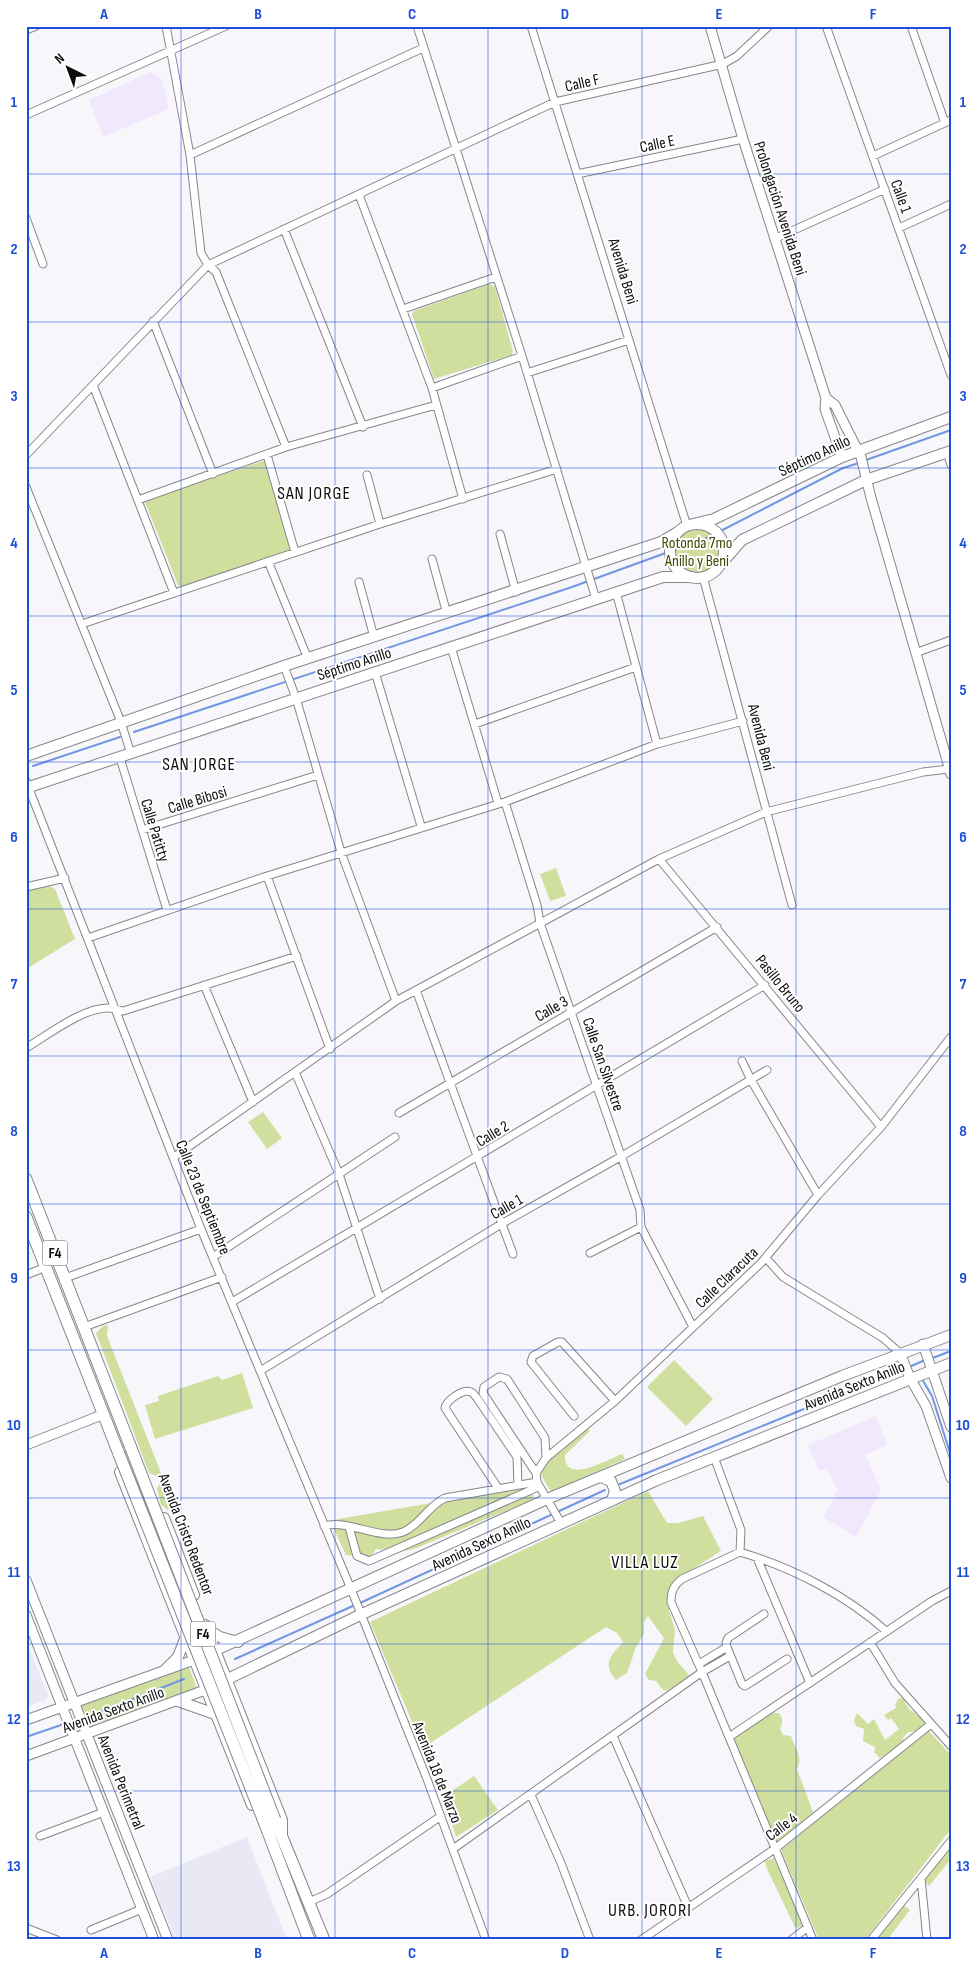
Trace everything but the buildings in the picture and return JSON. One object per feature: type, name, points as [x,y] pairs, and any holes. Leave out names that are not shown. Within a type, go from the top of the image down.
[{"type":"highway","name":"Avenida Cristo Redentor","points":[[26,1179],[119,1416],[270,1822]]},
{"type":"highway","name":"Avenida Cristo Redentor","points":[[26,1217],[119,1454],[276,1837],[309,1940]]},
{"type":"highway","name":"Avenida Cristo Redentor","points":[[276,1837],[309,1902],[324,1940]]},
{"type":"main road","name":"Séptimo Anillo","points":[[690,525],[714,519],[842,457],[859,454],[951,417]]},
{"type":"main road","points":[[720,564],[724,551],[716,533],[701,524],[690,525],[678,532],[671,544],[670,555],[678,570],[692,577],[703,577],[716,570],[739,542],[866,480],[949,451]]},
{"type":"main road","name":"Séptimo Anillo","points":[[26,756],[121,722],[286,671],[308,659],[516,592],[661,542],[678,532]]},
{"type":"main road","name":"Séptimo Anillo","points":[[27,785],[120,758],[616,592],[670,576],[692,577]]},
{"type":"main road","name":"Avenida Sexto Anillo","points":[[194,1660],[353,1594],[601,1476],[951,1335]]},
{"type":"main road","name":"Avenida Sexto Anillo","points":[[205,1690],[247,1671],[359,1611],[558,1519],[612,1500],[908,1375],[932,1366],[951,1364]]},
{"type":"main road","name":"Avenida Cristo Redentor","points":[[106,1419],[110,1447],[261,1829],[276,1837],[282,1820],[237,1702],[131,1438],[119,1416]]},
{"type":"main road","points":[[620,1469],[617,1479],[620,1488],[630,1492]]},
{"type":"main road","points":[[601,1476],[610,1481],[615,1491],[612,1500]]},
{"type":"main road","points":[[165,1670],[178,1657],[185,1639],[196,1645],[204,1641],[206,1628],[220,1637],[238,1642]]},
{"type":"main road","points":[[237,1702],[237,1683],[240,1676],[247,1671]]},
{"type":"main road","points":[[178,1701],[215,1714],[216,1703],[222,1696],[228,1696],[237,1702]]},
{"type":"street","points":[[26,30],[36,26]]},
{"type":"street","points":[[166,26],[190,155],[198,239],[202,256],[216,272],[286,448]]},
{"type":"street","points":[[26,115],[226,26]]},
{"type":"street","points":[[417,26],[588,567],[596,599]]},
{"type":"street","name":"Avenida Beni","points":[[531,26],[629,340],[690,525]]},
{"type":"street","name":"Prolongación Avenida Beni","points":[[710,26],[723,64],[743,139],[774,240],[826,398],[825,409],[842,457]]},
{"type":"street","points":[[723,64],[737,56],[769,26]]},
{"type":"street","name":"Calle 1","points":[[826,26],[951,375]]},
{"type":"street","points":[[873,156],[948,122],[911,26]]},
{"type":"street","points":[[190,155],[424,48]]},
{"type":"street","name":"Calle F","points":[[208,265],[555,102],[723,64]]},
{"type":"street","name":"Calle E","points":[[577,174],[743,139]]},
{"type":"street","points":[[774,240],[885,190]]},
{"type":"street","points":[[359,195],[432,388],[463,499]]},
{"type":"street","points":[[898,228],[951,204]]},
{"type":"street","points":[[26,218],[42,264]]},
{"type":"street","points":[[284,229],[363,427]]},
{"type":"street","points":[[26,455],[208,265]]},
{"type":"street","points":[[403,309],[496,277]]},
{"type":"street","points":[[153,321],[213,474]]},
{"type":"street","points":[[527,373],[629,340]]},
{"type":"street","points":[[432,388],[522,356]]},
{"type":"street","points":[[93,385],[174,593]]},
{"type":"street","name":"Prolongación Avenida Beni","points":[[826,398],[835,405],[859,454],[866,480]]},
{"type":"street","points":[[138,500],[286,448],[436,405]]},
{"type":"street","points":[[949,451],[951,465]]},
{"type":"street","points":[[267,455],[295,552]]},
{"type":"street","points":[[82,624],[380,524],[557,469]]},
{"type":"street","points":[[367,475],[380,524]]},
{"type":"street","points":[[174,1157],[396,1001],[659,859],[766,812],[923,772],[950,771],[866,480]]},
{"type":"street","points":[[26,487],[121,722],[130,754]]},
{"type":"street","points":[[500,534],[516,592]]},
{"type":"street","points":[[432,559],[447,614]]},
{"type":"street","points":[[268,561],[308,659]]},
{"type":"street","name":"Avenida Beni","points":[[703,577],[792,905]]},
{"type":"street","points":[[359,582],[374,638]]},
{"type":"street","points":[[616,592],[657,744]]},
{"type":"street","points":[[915,653],[951,640]]},
{"type":"street","name":"Calle San Silvestre","points":[[451,647],[475,724],[537,905],[540,923],[640,1210],[641,1227],[693,1327]]},
{"type":"street","points":[[475,724],[636,666]]},
{"type":"street","points":[[286,671],[296,698],[342,852],[396,1001]]},
{"type":"street","points":[[375,672],[421,826]]},
{"type":"street","points":[[88,938],[267,876],[501,802],[657,744],[743,721]]},
{"type":"street","name":"Calle Patitty","points":[[120,758],[167,910]]},
{"type":"street","name":"Calle Bibosi","points":[[142,830],[318,775]]},
{"type":"street","name":"Calle 23 de Septiembre","points":[[27,785],[201,1229],[359,1611]]},
{"type":"street","name":"Pasillo Bruno","points":[[659,859],[881,1127]]},
{"type":"street","points":[[267,876],[330,1049]]},
{"type":"street","points":[[26,887],[65,878]]},
{"type":"street","name":"Calle 3","points":[[399,1113],[451,1083],[489,1058],[717,927]]},
{"type":"street","points":[[26,1048],[72,1020],[98,1010],[116,1009],[124,1011],[296,956]]},
{"type":"street","points":[[204,985],[253,1102]]},
{"type":"street","name":"Calle 2","points":[[232,1302],[765,985]]},
{"type":"street","points":[[416,990],[477,1158],[503,1223],[512,1254]]},
{"type":"street","name":"Calle Claracuta","points":[[536,1473],[546,1458],[615,1401],[766,1258],[818,1195],[881,1127],[951,1037]]},
{"type":"street","points":[[742,1061],[750,1080],[818,1195]]},
{"type":"street","name":"Calle 1","points":[[260,1371],[503,1223],[622,1156],[767,1070]]},
{"type":"street","points":[[295,1072],[339,1174],[358,1226],[380,1299]]},
{"type":"street","points":[[213,1257],[395,1137]]},
{"type":"street","points":[[590,1253],[641,1227]]},
{"type":"street","points":[[65,1278],[201,1229]]},
{"type":"street","points":[[766,1258],[783,1277],[884,1338],[901,1356],[908,1375],[926,1406],[951,1478]]},
{"type":"street","points":[[26,1275],[46,1268]]},
{"type":"street","points":[[84,1327],[222,1277]]},
{"type":"street","points":[[574,1416],[531,1362],[533,1356],[558,1342],[562,1342],[615,1401]]},
{"type":"street","points":[[924,1347],[932,1366],[951,1427]]},
{"type":"street","points":[[546,1458],[546,1438],[507,1379],[499,1377],[484,1387],[483,1393],[536,1473],[537,1484],[558,1519]]},
{"type":"street","points":[[498,1488],[445,1408],[450,1399],[467,1391],[477,1398],[517,1457],[518,1484]]},
{"type":"street","points":[[943,1403],[951,1411]]},
{"type":"street","points":[[26,1445],[106,1419]]},
{"type":"street","points":[[714,1457],[741,1530],[740,1552]]},
{"type":"street","points":[[324,1526],[337,1522],[349,1527],[363,1528],[389,1535],[413,1527],[435,1503],[445,1498],[518,1484],[537,1484]]},
{"type":"street","points":[[349,1527],[357,1556],[369,1561],[537,1484]]},
{"type":"street","points":[[814,1940],[699,1664],[671,1602],[671,1595],[676,1583],[682,1579],[740,1552],[758,1558],[837,1595],[864,1611],[886,1631]]},
{"type":"street","points":[[758,1558],[810,1683]]},
{"type":"street","name":"Avenida Perimetral","points":[[26,1580],[168,1940]]},
{"type":"street","points":[[729,1736],[886,1631],[951,1591]]},
{"type":"street","points":[[26,1615],[38,1611]]},
{"type":"street","name":"Avenida 18 de Marzo","points":[[359,1611],[441,1816],[486,1940]]},
{"type":"street","points":[[764,1614],[728,1638],[726,1643],[742,1684],[745,1686],[787,1659]]},
{"type":"street","name":"Avenida Perimetral","points":[[26,1615],[153,1938]]},
{"type":"street","points":[[870,1642],[891,1677],[951,1746]]},
{"type":"street","points":[[699,1664],[727,1647]]},
{"type":"street","points":[[453,1848],[531,1795],[702,1672],[730,1656]]},
{"type":"street","name":"Avenida Sexto Anillo","points":[[26,1720],[194,1660]]},
{"type":"street","name":"Avenida Sexto Anillo","points":[[26,1756],[205,1690]]},
{"type":"street","name":"Calle 4","points":[[641,1940],[649,1937],[688,1907],[776,1848],[931,1724]]},
{"type":"street","points":[[613,1736],[688,1907]]},
{"type":"street","points":[[94,1786],[106,1781]]},
{"type":"street","points":[[531,1795],[561,1863],[590,1940]]},
{"type":"street","points":[[40,1836],[104,1812]]},
{"type":"street","points":[[309,1902],[327,1894],[441,1816]]},
{"type":"street","points":[[871,1940],[951,1841]]},
{"type":"street","points":[[123,1862],[135,1856]]},
{"type":"street","points":[[920,1878],[927,1940]]},
{"type":"street","points":[[91,1930],[142,1909]]},
{"type":"street","points":[[791,1940],[808,1926]]},
{"type":"street","points":[[26,1928],[56,1940]]},
{"type":"street","points":[[153,1938],[164,1930]]},
{"type":"shaded area","points":[[151,72],[161,78],[169,109],[103,137],[89,100]]},
{"type":"shaded area","points":[[876,1416],[887,1445],[865,1455],[881,1490],[856,1537],[823,1517],[838,1490],[826,1468],[819,1471],[808,1445]]},
{"type":"shaded area","points":[[26,1641],[48,1695],[46,1700],[26,1707]]},
{"type":"shaded area","points":[[247,1837],[287,1940],[175,1940],[150,1877]]},
{"type":"green space","points":[[490,284],[495,287],[513,351],[512,355],[434,379],[412,314],[413,311]]},
{"type":"green space","points":[[266,460],[292,549],[182,586],[178,585],[145,502],[148,499]]},
{"type":"green space","name":"Rotonda 7mo Anillo y Beni","points":[[697,529],[709,533],[715,539],[719,551],[715,563],[709,569],[697,573],[685,569],[679,563],[675,551],[679,539],[685,533]]},
{"type":"green space","points":[[556,868],[566,896],[550,901],[540,874]]},
{"type":"green space","points":[[47,885],[55,889],[75,939],[26,969],[26,891]]},
{"type":"green space","points":[[263,1112],[282,1138],[267,1149],[248,1122]]},
{"type":"green space","points":[[104,1325],[108,1326],[107,1336],[161,1473],[156,1476],[149,1473],[96,1333]]},
{"type":"green space","points":[[674,1360],[713,1399],[686,1426],[647,1387]]},
{"type":"green space","points":[[242,1373],[253,1408],[155,1439],[145,1405],[159,1401],[158,1396],[218,1376],[222,1380]]},
{"type":"green space","points":[[587,1428],[590,1431],[565,1455],[567,1464],[572,1469],[579,1470],[598,1465],[622,1454],[625,1459],[551,1492],[541,1475],[544,1468],[554,1455]]},
{"type":"green space","points":[[164,1481],[175,1506],[168,1510],[161,1505],[157,1489],[159,1484]]},
{"type":"green space","points":[[530,1486],[534,1499],[414,1549],[403,1551],[376,1549],[370,1557],[346,1555],[331,1523],[338,1519]]},
{"type":"green space","points":[[648,1491],[667,1523],[678,1523],[703,1516],[721,1551],[682,1576],[669,1595],[669,1611],[675,1630],[673,1652],[677,1661],[689,1675],[688,1678],[666,1691],[656,1681],[649,1680],[645,1674],[664,1638],[648,1616],[644,1622],[644,1634],[636,1647],[627,1673],[616,1680],[609,1669],[609,1660],[623,1642],[617,1633],[606,1627],[423,1748],[370,1622]]},
{"type":"green space","points":[[189,1667],[198,1691],[89,1729],[81,1705]]},
{"type":"green space","points":[[903,1698],[909,1709],[922,1718],[925,1724],[918,1731],[908,1732],[903,1738],[904,1743],[880,1758],[874,1752],[875,1747],[863,1741],[864,1729],[856,1726],[854,1720],[857,1713],[868,1724],[874,1719],[885,1740],[899,1729],[891,1718],[888,1720],[884,1715],[896,1708],[895,1705],[898,1699]]},
{"type":"green space","points":[[772,1713],[779,1713],[782,1721],[780,1729],[783,1735],[791,1736],[798,1752],[799,1765],[797,1769],[813,1812],[810,1815],[811,1818],[778,1843],[777,1840],[773,1843],[733,1743],[735,1737]]},
{"type":"green space","points":[[928,1730],[951,1755],[951,1829],[865,1940],[819,1940],[781,1850]]},
{"type":"green space","points":[[474,1776],[498,1810],[456,1837],[443,1797]]},
{"type":"green space","points":[[951,1845],[951,1859],[929,1886],[923,1879]]},
{"type":"green space","points":[[774,1858],[804,1924],[798,1928],[795,1927],[767,1869],[765,1861]]},
{"type":"green space","points":[[904,1905],[910,1910],[887,1940],[876,1940]]},
{"type":"waterway","points":[[866,460],[951,430]]},
{"type":"waterway","points":[[134,732],[572,587],[707,538],[843,468],[859,463]]},
{"type":"waterway","points":[[33,766],[120,737]]},
{"type":"waterway","points":[[930,1359],[951,1351]]},
{"type":"waterway","points":[[909,1367],[925,1360]]},
{"type":"waterway","points":[[620,1484],[902,1369]]},
{"type":"waterway","points":[[922,1379],[932,1396],[951,1456]]},
{"type":"waterway","points":[[557,1512],[605,1490]]},
{"type":"waterway","points":[[360,1603],[553,1514]]},
{"type":"waterway","points":[[235,1659],[355,1605]]},
{"type":"waterway","points":[[92,1715],[184,1679]]},
{"type":"waterway","points":[[26,1737],[64,1724]]},
{"type":"district","name":"SAN JORGE","points":[[314,493]]},
{"type":"district","name":"SAN JORGE","points":[[199,764]]},
{"type":"district","name":"VILLA LUZ","points":[[645,1562]]},
{"type":"district","name":"URB. JORORI","points":[[650,1910]]}]
